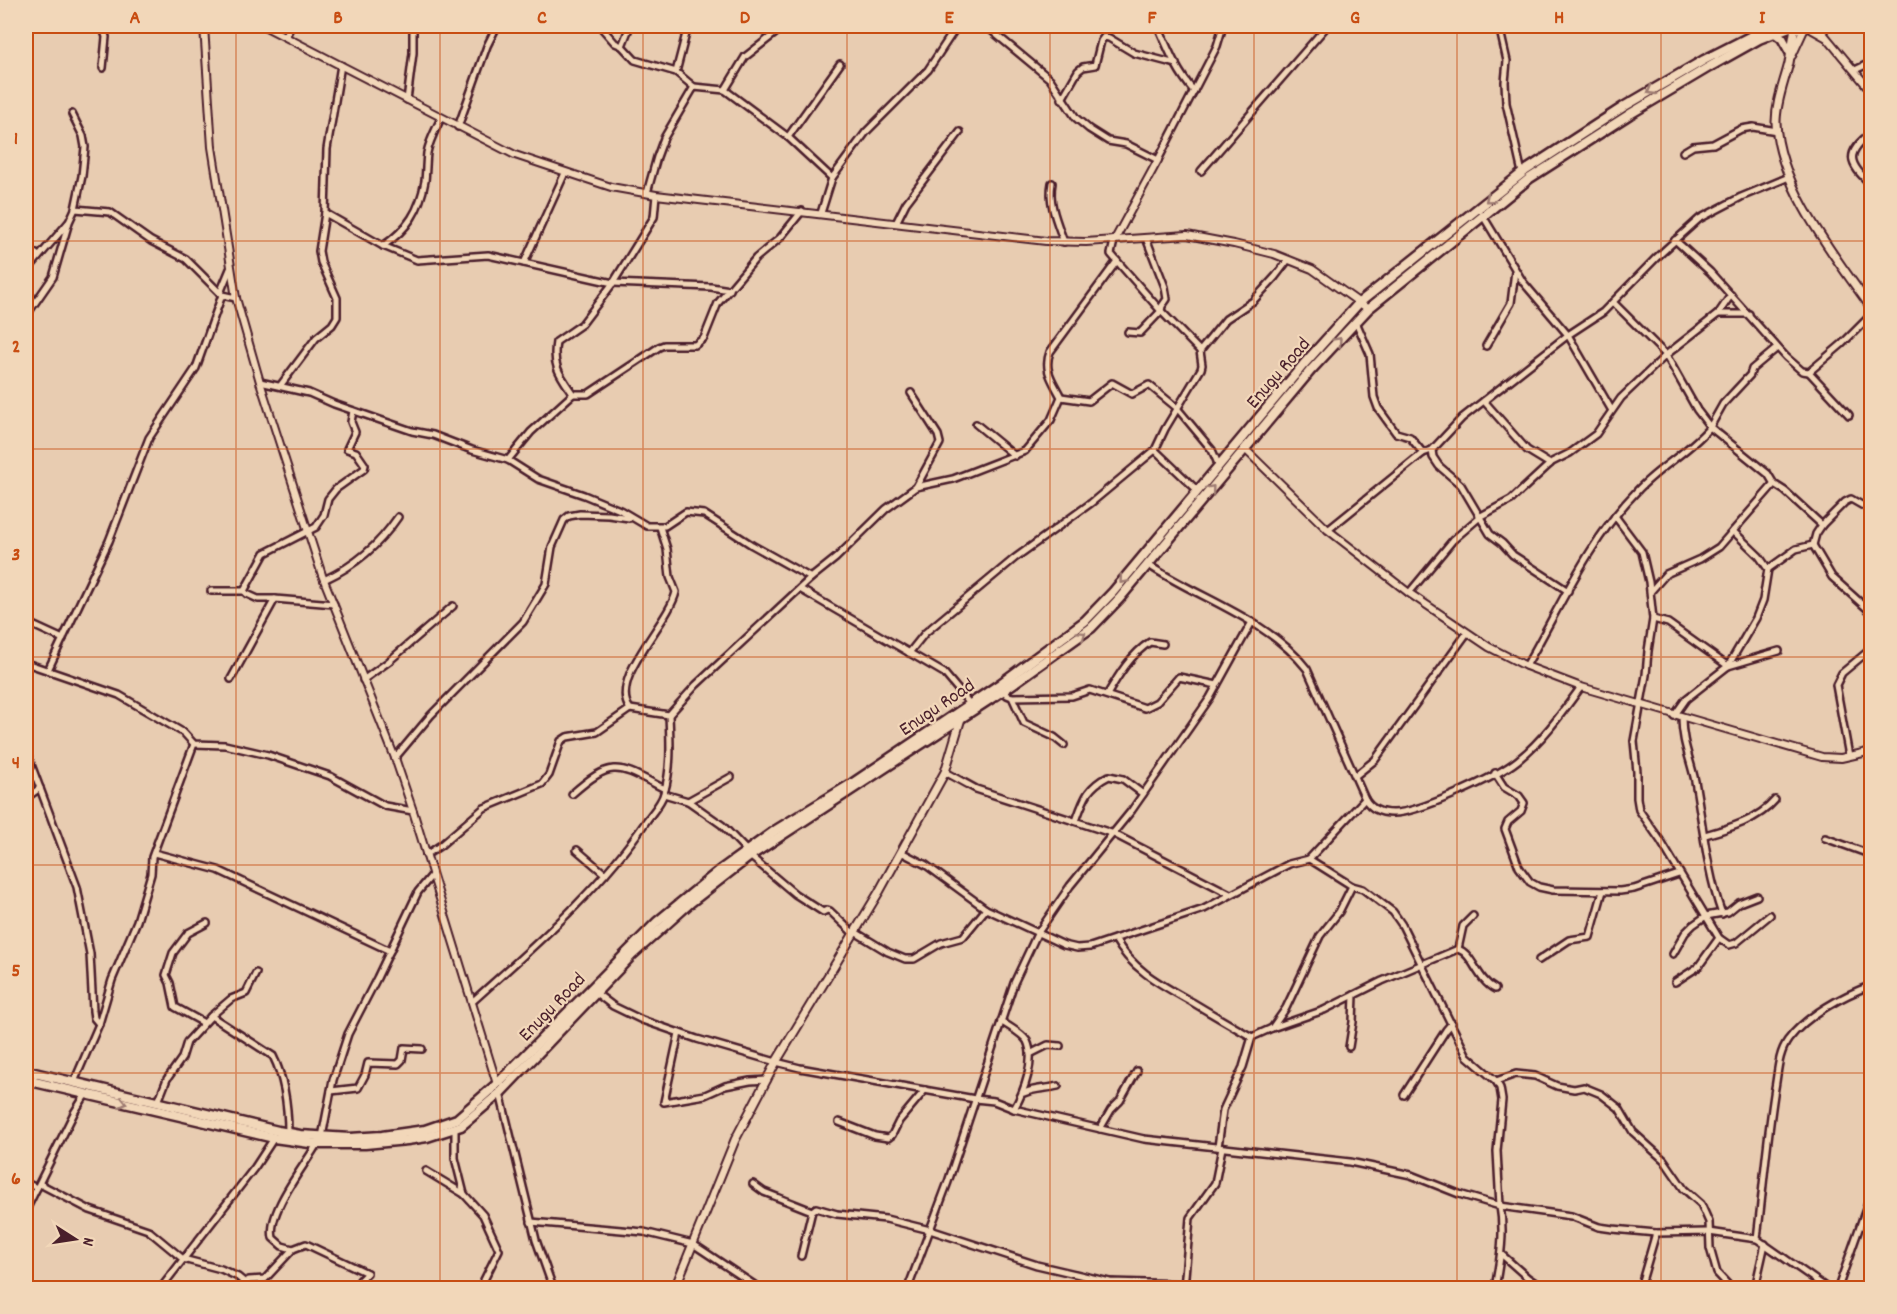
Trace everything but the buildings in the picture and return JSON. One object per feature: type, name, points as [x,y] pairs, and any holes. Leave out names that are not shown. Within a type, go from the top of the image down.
[{"type":"main road","points":[[675,1288],[735,1140],[776,1062],[854,933],[945,772],[961,713],[1004,690],[1091,628],[1144,562],[1245,449],[1311,370],[1368,309],[1530,178],[1630,114],[1773,29],[1800,27]]},
{"type":"main road","points":[[1789,63],[1790,52],[1800,27]]},
{"type":"main road","points":[[1800,27],[1778,107],[1777,131],[1781,155],[1789,177],[1810,217],[1872,309]]},
{"type":"main road","name":"Enugu Road","points":[[26,1071],[320,1141],[425,1130],[462,1116],[497,1084],[657,922],[748,853],[961,713],[970,704],[1085,621],[1144,562],[1198,491],[1304,364],[1359,303],[1522,173],[1625,106],[1758,32],[1773,29]]},
{"type":"main road","points":[[1773,29],[1786,43],[1790,52]]},
{"type":"main road","points":[[26,1080],[274,1138],[391,1142],[427,1137],[467,1122],[500,1093],[632,955],[748,853]]},
{"type":"street","points":[[102,26],[106,37],[103,68]]},
{"type":"street","points":[[204,26],[212,147],[236,298],[260,382],[324,580],[395,758],[413,811],[500,1093],[531,1222],[553,1288]]},
{"type":"street","points":[[264,26],[515,155],[610,188],[1046,241],[1114,240],[1187,235],[1274,254],[1312,269],[1368,309]]},
{"type":"street","points":[[286,36],[291,26]]},
{"type":"street","points":[[406,100],[413,53],[413,26]]},
{"type":"street","points":[[458,127],[487,46],[497,26]]},
{"type":"street","points":[[600,26],[615,43],[622,46],[636,60],[676,72],[694,87],[725,90],[788,137],[832,178]]},
{"type":"street","points":[[622,46],[630,26]]},
{"type":"street","points":[[676,72],[688,26]]},
{"type":"street","points":[[821,213],[832,178],[866,132],[928,70],[957,26]]},
{"type":"street","points":[[986,26],[1050,79],[1076,118],[1089,129],[1108,141],[1126,144],[1158,160]]},
{"type":"street","points":[[1158,26],[1185,81],[1194,91]]},
{"type":"street","points":[[909,653],[925,633],[1015,558],[1091,503],[1155,450],[1201,369],[1200,351],[1111,254],[1114,240],[1217,46],[1223,26]]},
{"type":"street","points":[[1201,171],[1327,26]]},
{"type":"street","points":[[1499,26],[1507,61],[1506,104],[1522,173]]},
{"type":"street","points":[[1817,26],[1872,92]]},
{"type":"street","points":[[1800,27],[1826,38]]},
{"type":"street","points":[[725,90],[745,57],[782,28]]},
{"type":"street","points":[[1062,99],[1078,71],[1083,67],[1095,65],[1104,37],[1134,53],[1176,64]]},
{"type":"street","points":[[1854,70],[1872,62]]},
{"type":"street","points":[[788,137],[840,64]]},
{"type":"street","points":[[280,386],[316,338],[332,325],[337,317],[338,298],[321,262],[320,251],[326,213],[327,148],[341,65]]},
{"type":"street","points":[[647,193],[664,138],[694,87]]},
{"type":"street","points":[[26,316],[53,277],[75,209],[85,147],[83,136],[72,114]]},
{"type":"street","points":[[383,246],[408,225],[416,210],[425,182],[428,151],[441,118]]},
{"type":"street","points":[[1683,152],[1693,146],[1713,144],[1741,129],[1753,127],[1777,131]]},
{"type":"street","points":[[896,223],[906,203],[960,132]]},
{"type":"street","points":[[1872,132],[1855,147],[1851,155],[1852,163],[1859,174],[1872,185]]},
{"type":"street","points":[[525,263],[565,173]]},
{"type":"street","points":[[1328,530],[1423,453],[1432,450],[1462,418],[1568,335],[1603,312],[1699,219],[1741,196],[1789,177]]},
{"type":"street","points":[[1052,183],[1050,194],[1052,207],[1064,242]]},
{"type":"street","points":[[573,394],[556,366],[554,356],[556,342],[582,324],[613,283],[654,217],[656,195]]},
{"type":"street","points":[[75,209],[110,212],[151,241],[186,259],[221,294],[236,298]]},
{"type":"street","points":[[508,460],[531,432],[573,394],[588,394],[664,345],[699,343],[704,338],[715,309],[756,258],[780,238],[802,211]]},
{"type":"street","points":[[326,213],[383,246],[417,260],[488,255],[613,283],[711,287],[730,290]]},
{"type":"street","points":[[1483,216],[1523,282],[1568,335],[1611,410]]},
{"type":"street","points":[[29,273],[31,266],[69,222]]},
{"type":"street","points":[[1128,332],[1140,333],[1161,311],[1167,299],[1146,238]]},
{"type":"street","points":[[1675,240],[1749,314],[1777,348],[1802,371],[1809,372],[1850,415]]},
{"type":"street","points":[[26,247],[39,256]]},
{"type":"street","points":[[1200,351],[1226,319],[1253,302],[1288,260]]},
{"type":"street","points":[[1061,397],[1048,374],[1047,360],[1068,327],[1117,261]]},
{"type":"street","points":[[48,670],[109,541],[149,438],[196,368],[230,268]]},
{"type":"street","points":[[1486,346],[1511,303],[1515,270]]},
{"type":"street","points":[[1409,593],[1454,540],[1481,516],[1511,500],[1550,464],[1596,434],[1620,398],[1666,355],[1718,314],[1731,295]]},
{"type":"street","points":[[1613,302],[1666,355],[1696,410],[1710,427],[1768,474],[1774,484],[1785,491],[1822,525]]},
{"type":"street","points":[[1718,314],[1749,314]]},
{"type":"street","points":[[1809,372],[1872,314]]},
{"type":"street","points":[[1356,322],[1370,354],[1374,397],[1378,408],[1396,433],[1410,437],[1423,453]]},
{"type":"street","points":[[1526,666],[1593,548],[1615,516],[1637,490],[1700,439],[1723,404],[1752,369],[1777,348]]},
{"type":"street","points":[[260,382],[309,393],[412,431],[433,435],[472,450],[508,460],[538,479],[599,501],[647,526],[660,527],[686,512],[698,512],[811,578]]},
{"type":"street","points":[[1061,397],[1089,401],[1112,383],[1132,394],[1148,385],[1177,408],[1212,450],[1219,466]]},
{"type":"street","points":[[911,393],[940,440],[916,487]]},
{"type":"street","points":[[472,1002],[539,942],[605,874],[636,836],[665,792],[671,745],[669,715],[696,685],[811,578],[836,558],[886,509],[916,487],[953,479],[1025,451],[1051,420],[1061,397]]},
{"type":"street","points":[[1484,401],[1527,450],[1550,464]]},
{"type":"street","points":[[244,591],[265,553],[308,531],[320,522],[328,499],[336,489],[365,467],[356,452],[347,449],[355,432],[351,422],[353,411]]},
{"type":"street","points":[[976,424],[1016,456]]},
{"type":"street","points":[[1245,449],[1328,530],[1409,593],[1467,633],[1526,666],[1581,687],[1674,716],[1822,757],[1849,756],[1872,751]]},
{"type":"street","points":[[1155,450],[1198,491]]},
{"type":"street","points":[[1432,450],[1433,457],[1439,466],[1461,485],[1490,534],[1513,555],[1568,591]]},
{"type":"street","points":[[1651,591],[1666,574],[1700,559],[1719,547],[1774,484]]},
{"type":"street","points":[[1872,511],[1851,499],[1845,502],[1822,525],[1813,545],[1833,577],[1872,614]]},
{"type":"street","points":[[596,513],[601,507],[599,501]]},
{"type":"street","points":[[609,515],[615,508]]},
{"type":"street","points":[[395,758],[431,715],[523,622],[546,584],[552,547],[564,520],[574,515],[596,513],[633,519]]},
{"type":"street","points":[[1615,516],[1642,552],[1651,591],[1653,619],[1634,741],[1639,810],[1660,840],[1719,938],[1726,944],[1732,944],[1770,915]]},
{"type":"street","points":[[324,580],[351,566],[372,550],[398,517]]},
{"type":"street","points":[[630,709],[624,698],[627,681],[641,652],[671,608],[676,592],[670,577],[667,549],[660,527]]},
{"type":"street","points":[[1674,716],[1686,699],[1728,666],[1756,618],[1763,600],[1768,569],[1759,556],[1733,531]]},
{"type":"street","points":[[1768,569],[1796,549],[1813,545]]},
{"type":"street","points":[[1144,562],[1185,588],[1252,622],[1294,652],[1307,669],[1365,799],[1370,806],[1383,812],[1407,811],[1463,790],[1517,761],[1558,719],[1581,687]]},
{"type":"street","points":[[800,589],[944,673],[970,704]]},
{"type":"street","points":[[212,591],[244,591],[258,599],[275,598],[334,604]]},
{"type":"street","points":[[231,679],[275,598]]},
{"type":"street","points":[[363,680],[388,662],[453,606]]},
{"type":"street","points":[[1653,619],[1668,623],[1728,666]]},
{"type":"street","points":[[26,622],[63,639]]},
{"type":"street","points":[[908,1288],[930,1230],[1014,982],[1037,934],[1070,886],[1114,834],[1143,794],[1217,685],[1252,622]]},
{"type":"street","points":[[1355,776],[1375,760],[1467,633]]},
{"type":"street","points":[[1107,695],[1120,672],[1143,648],[1150,642],[1163,644]]},
{"type":"street","points":[[1849,756],[1836,685],[1842,673],[1872,648]]},
{"type":"street","points":[[1728,666],[1779,651]]},
{"type":"street","points":[[26,663],[118,695],[184,733],[194,744],[225,745],[268,755],[330,776],[385,806],[413,811]]},
{"type":"street","points":[[1004,690],[1012,697],[1072,696],[1090,690],[1145,708],[1156,702],[1179,677],[1217,685]]},
{"type":"street","points":[[1012,697],[1024,723],[1054,737],[1064,745]]},
{"type":"street","points":[[426,855],[484,808],[542,784],[549,775],[561,741],[567,737],[597,732],[630,709],[669,715]]},
{"type":"street","points":[[1682,718],[1682,736],[1691,764],[1705,835],[1710,875],[1722,915]]},
{"type":"street","points":[[74,1082],[99,1024],[112,980],[137,921],[151,874],[154,854],[194,744]]},
{"type":"street","points":[[26,751],[77,887],[90,954],[94,1018],[99,1024]]},
{"type":"street","points":[[572,794],[592,776],[602,771],[615,768],[627,770],[665,792],[688,801],[722,825],[748,853],[795,894],[823,912],[830,911],[854,933],[904,959],[914,959],[941,943],[963,937],[986,909]]},
{"type":"street","points":[[945,772],[976,789],[1114,834],[1230,894]]},
{"type":"street","points":[[1495,773],[1504,787],[1519,796],[1524,803],[1521,811],[1508,822],[1505,829],[1519,867],[1530,882],[1539,887],[1553,890],[1634,889],[1679,874]]},
{"type":"street","points":[[1076,821],[1085,796],[1091,787],[1108,776],[1123,779],[1143,794]]},
{"type":"street","points":[[688,801],[731,777]]},
{"type":"street","points":[[26,798],[40,788]]},
{"type":"street","points":[[901,852],[926,865],[986,909],[1064,945],[1077,948],[1090,947],[1204,909],[1289,864],[1309,859],[1365,799]]},
{"type":"street","points":[[1705,835],[1734,826],[1760,814],[1775,800]]},
{"type":"street","points":[[1826,838],[1872,855]]},
{"type":"street","points":[[577,850],[605,874]]},
{"type":"street","points":[[154,854],[218,870],[390,951]]},
{"type":"street","points":[[1309,859],[1352,886],[1363,889],[1393,912],[1402,925],[1467,1056],[1496,1080],[1500,1088],[1502,1100],[1497,1151],[1503,1224],[1496,1288]]},
{"type":"street","points":[[293,1249],[282,1246],[273,1238],[273,1226],[278,1209],[320,1141],[331,1091],[348,1034],[418,892],[432,875]]},
{"type":"street","points":[[1272,1028],[1286,1008],[1320,936],[1339,912],[1352,886]]},
{"type":"street","points":[[1539,960],[1569,940],[1590,937],[1603,891]]},
{"type":"street","points":[[1673,954],[1685,933],[1706,916],[1722,915],[1747,899],[1757,896]]},
{"type":"street","points":[[1458,949],[1463,926],[1473,916]]},
{"type":"street","points":[[204,1023],[175,1006],[166,975],[173,953],[188,933],[207,923]]},
{"type":"street","points":[[1675,982],[1698,967],[1719,938]]},
{"type":"street","points":[[1115,939],[1121,951],[1132,963],[1151,978],[1252,1037]]},
{"type":"street","points":[[1252,1037],[1323,1010],[1382,981],[1458,949],[1465,952],[1486,985],[1496,989]]},
{"type":"street","points":[[158,1102],[167,1079],[182,1058],[187,1042],[211,1016],[231,999],[246,993],[256,973]]},
{"type":"street","points":[[1757,1239],[1771,1111],[1781,1053],[1788,1040],[1817,1014],[1857,990],[1872,985]]},
{"type":"street","points":[[596,993],[622,1011],[680,1033],[800,1068],[975,1100],[994,1101],[1014,1109],[1144,1139],[1350,1162],[1412,1175],[1459,1194],[1500,1206],[1571,1216],[1599,1227],[1656,1233],[1709,1232],[1757,1239],[1827,1288]]},
{"type":"street","points":[[1349,1047],[1354,995]]},
{"type":"street","points":[[211,1016],[273,1056],[278,1067],[288,1110],[288,1133]]},
{"type":"street","points":[[1001,1021],[1026,1040],[1030,1053],[1024,1093],[1014,1109]]},
{"type":"street","points":[[1404,1095],[1452,1023]]},
{"type":"street","points":[[680,1033],[664,1102],[705,1095],[725,1086],[767,1080]]},
{"type":"street","points":[[1184,1286],[1190,1218],[1215,1183],[1223,1110],[1244,1067],[1252,1037]]},
{"type":"street","points":[[1030,1053],[1048,1045],[1060,1046]]},
{"type":"street","points":[[331,1091],[358,1088],[368,1063],[398,1064],[402,1060],[404,1048],[422,1049]]},
{"type":"street","points":[[1100,1129],[1111,1110],[1120,1101],[1137,1071]]},
{"type":"street","points":[[1496,1080],[1524,1074],[1535,1076],[1557,1086],[1574,1089],[1584,1087],[1601,1094],[1619,1108],[1634,1132],[1664,1160],[1684,1189],[1701,1204],[1709,1222],[1710,1248],[1717,1273],[1731,1288]]},
{"type":"street","points":[[1027,1082],[1035,1088]]},
{"type":"street","points":[[1024,1093],[1035,1088],[1058,1086]]},
{"type":"street","points":[[839,1122],[875,1136],[888,1138],[899,1121],[926,1090]]},
{"type":"street","points":[[26,1210],[74,1113],[86,1094]]},
{"type":"street","points":[[455,1128],[455,1158],[464,1194]]},
{"type":"street","points":[[161,1288],[255,1167],[274,1138]]},
{"type":"street","points":[[426,1171],[464,1194],[483,1215],[499,1250],[480,1288]]},
{"type":"street","points":[[26,1183],[38,1186],[90,1210],[148,1230],[183,1259],[221,1269],[244,1282]]},
{"type":"street","points":[[753,1184],[764,1192],[812,1211]]},
{"type":"street","points":[[1838,1288],[1872,1192]]},
{"type":"street","points":[[801,1256],[812,1211],[816,1208],[837,1214],[886,1219],[930,1230],[1037,1265],[1110,1282],[1135,1286],[1218,1288]]},
{"type":"street","points":[[531,1222],[644,1233],[693,1244],[759,1288]]},
{"type":"street","points":[[1640,1288],[1656,1233]]},
{"type":"street","points":[[236,1288],[244,1282],[265,1279],[293,1249],[310,1244],[367,1273],[360,1280],[357,1288]]},
{"type":"street","points":[[1754,1288],[1765,1244]]},
{"type":"street","points":[[1501,1254],[1528,1278],[1544,1288]]}]
